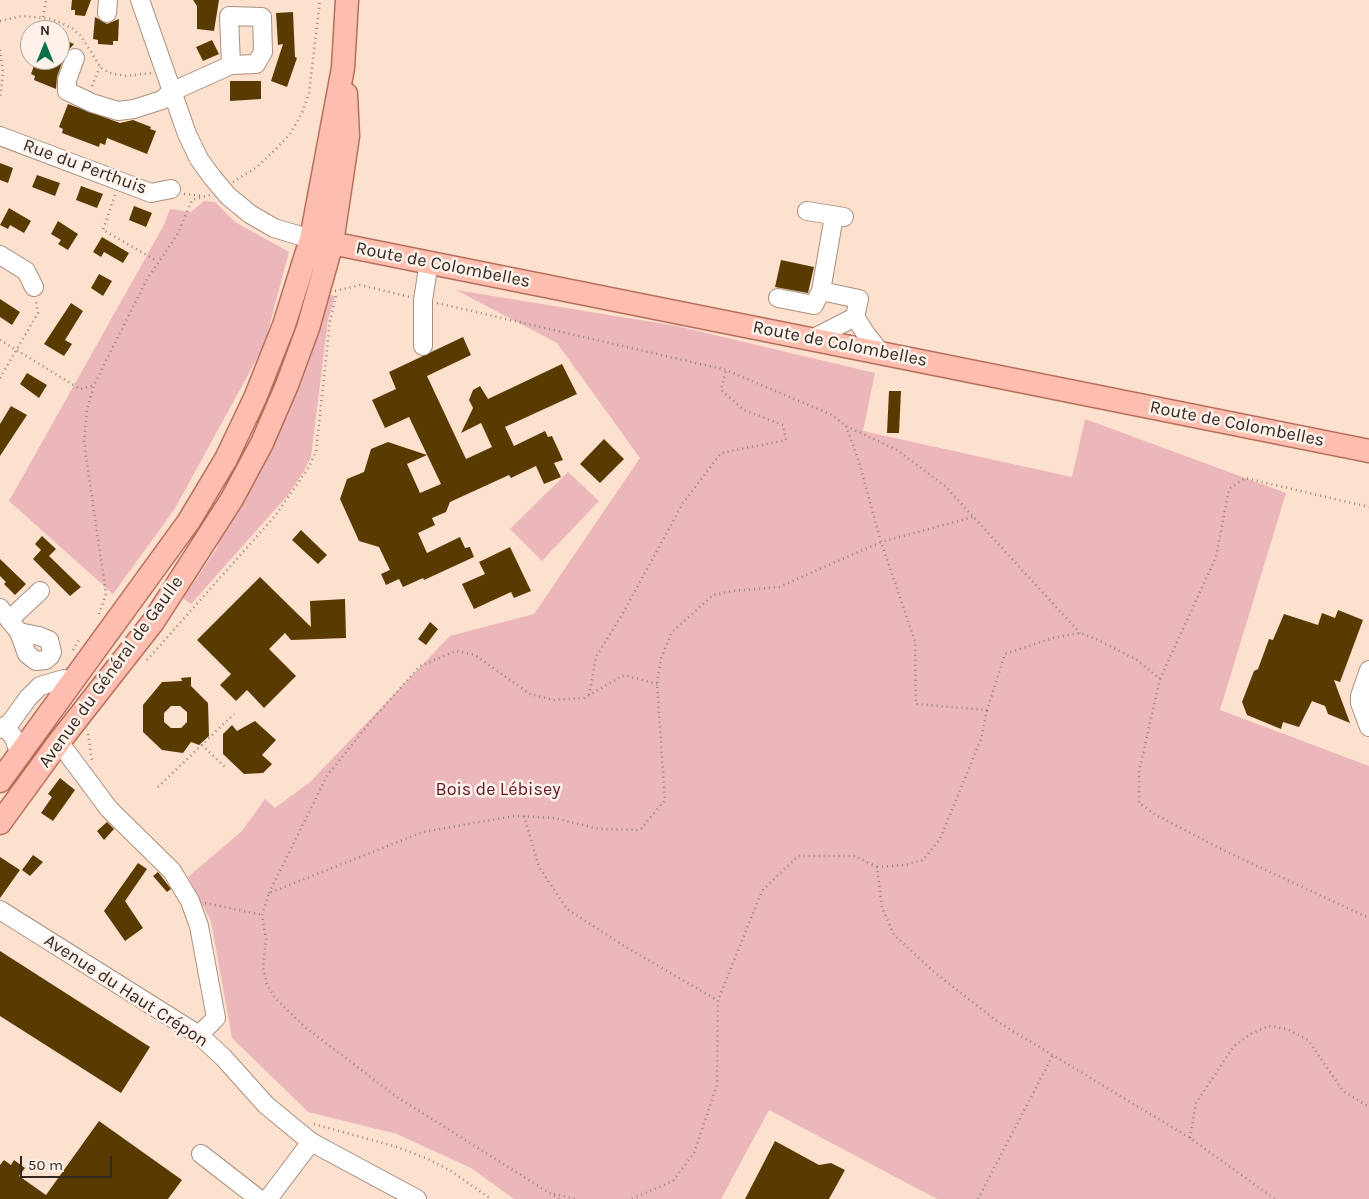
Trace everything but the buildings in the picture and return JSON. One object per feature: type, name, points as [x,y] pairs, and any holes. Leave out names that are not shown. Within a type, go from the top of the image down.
[{"type":"main road","points":[[321,241],[343,68],[347,0]]},
{"type":"main road","name":"Route de Colombelles","points":[[321,241],[814,338],[1369,451]]},
{"type":"main road","name":"Avenue du Général de Gaulle","points":[[0,781],[190,521],[226,459],[268,368],[297,289],[321,241]]},
{"type":"main road","name":"Avenue du Général de Gaulle","points":[[0,823],[59,742],[153,622],[232,499],[262,443],[287,386],[308,328],[321,241]]},
{"type":"street","points":[[140,0],[171,92],[199,159],[228,196],[250,214],[274,228],[321,241]]},
{"type":"street","points":[[75,58],[67,80],[67,91],[92,103],[118,111],[134,109],[162,100],[171,92],[231,65]]},
{"type":"street","name":"Rue du Perthuis","points":[[0,136],[152,193],[171,189]]},
{"type":"street","points":[[778,298],[814,305],[821,291],[839,216],[807,211]]},
{"type":"street","points":[[0,255],[26,271],[34,287]]},
{"type":"street","points":[[423,346],[423,300],[429,262]]},
{"type":"street","points":[[821,291],[859,298],[856,317],[880,352]]},
{"type":"street","points":[[814,338],[856,317]]},
{"type":"street","points":[[9,620],[40,591]]},
{"type":"street","points":[[1369,670],[1360,696],[1360,703],[1369,727]]},
{"type":"street","points":[[20,754],[14,738],[3,727],[10,723],[28,698],[40,686],[64,679],[74,682]]},
{"type":"street","points":[[59,742],[91,786],[125,824],[172,871],[190,901],[199,926],[216,1018],[199,1035]]},
{"type":"street","name":"Avenue du Haut Crépon","points":[[0,910],[199,1035],[223,1057],[266,1105],[310,1142],[417,1199]]},
{"type":"street","points":[[268,1199],[310,1142]]},
{"type":"street","points":[[201,1154],[259,1199]]},
{"type":"path","points":[[43,17],[46,0]]},
{"type":"path","points":[[228,185],[257,167],[276,149],[290,134],[302,114],[309,93],[320,0]]},
{"type":"path","points":[[0,50],[3,73],[0,99]]},
{"type":"path","points":[[92,86],[100,66]]},
{"type":"path","points":[[120,181],[102,230],[157,262]]},
{"type":"path","points":[[95,619],[100,612],[106,594],[84,440],[86,410],[94,385],[157,262],[176,235],[192,200],[210,195],[186,195],[171,189]]},
{"type":"path","points":[[186,604],[192,608],[225,573],[275,516],[309,467],[316,452],[330,321],[337,292],[360,286],[726,370],[832,415],[846,426],[897,450],[945,486],[1080,633],[1137,660],[1160,678]]},
{"type":"path","points":[[0,378],[38,313],[34,287]]},
{"type":"path","points":[[0,340],[80,389],[94,385]]},
{"type":"path","points":[[589,695],[596,657],[623,613],[683,503],[721,453],[786,440],[783,425],[744,410],[721,390],[726,370]]},
{"type":"path","points":[[846,426],[858,459],[881,542],[915,641],[916,704],[987,710]]},
{"type":"path","points":[[1369,506],[1245,478],[1228,489],[1216,557],[1160,678],[1139,772],[1139,803],[1156,814],[1225,850],[1369,918]]},
{"type":"path","points":[[269,893],[423,832],[514,816],[554,818],[598,829],[640,830],[665,800],[657,684],[661,658],[672,632],[713,594],[779,587],[881,542],[974,517]]},
{"type":"path","points":[[632,1199],[673,1181],[694,1153],[717,1085],[718,1000],[762,891],[798,856],[855,856],[876,867],[905,865],[923,860],[940,839],[981,739],[987,710],[1005,654],[1052,638],[1080,633]]},
{"type":"path","points":[[559,1199],[397,1097],[306,1028],[275,998],[267,985],[263,967],[266,939],[262,915],[269,893],[327,776],[372,720],[420,666],[456,651],[475,655],[530,694],[554,700],[584,698],[624,675],[657,684]]},
{"type":"path","points":[[158,787],[234,714]]},
{"type":"path","points":[[202,745],[225,767]]},
{"type":"path","points":[[524,816],[539,867],[567,908],[624,946],[718,1000]]},
{"type":"path","points":[[876,867],[882,908],[894,935],[934,971],[998,1022],[1190,1138],[1275,1199]]},
{"type":"path","points":[[206,903],[262,915]]},
{"type":"path","points":[[1190,1138],[1196,1103],[1234,1046],[1252,1033],[1270,1026],[1287,1029],[1308,1040],[1343,1091],[1369,1107]]},
{"type":"path","points":[[978,1199],[1053,1055]]},
{"type":"path","points":[[307,1122],[397,1147],[428,1159],[451,1171],[491,1199]]},
{"type":"path","points":[[551,1194],[577,1199]]},
{"type":"green space","points":[[204,201],[215,202],[235,222],[289,252],[264,346],[174,510],[113,594],[9,501],[164,225],[170,209],[191,212]]},
{"type":"green space","name":"Bois de Lébisey","points":[[456,290],[677,326],[875,373],[863,431],[1072,477],[1085,419],[1286,493],[1220,710],[1369,766],[1369,1199],[937,1199],[769,1110],[721,1199],[514,1199],[471,1168],[397,1134],[308,1112],[232,1038],[211,921],[188,877],[242,831],[265,799],[275,808],[310,782],[450,636],[534,614],[640,458],[557,343]]},
{"type":"green space","points":[[326,294],[335,296],[328,320],[311,457],[288,495],[191,604],[183,598],[217,548],[222,528]]},
{"type":"green space","points":[[568,472],[599,501],[542,561],[510,529]]}]
